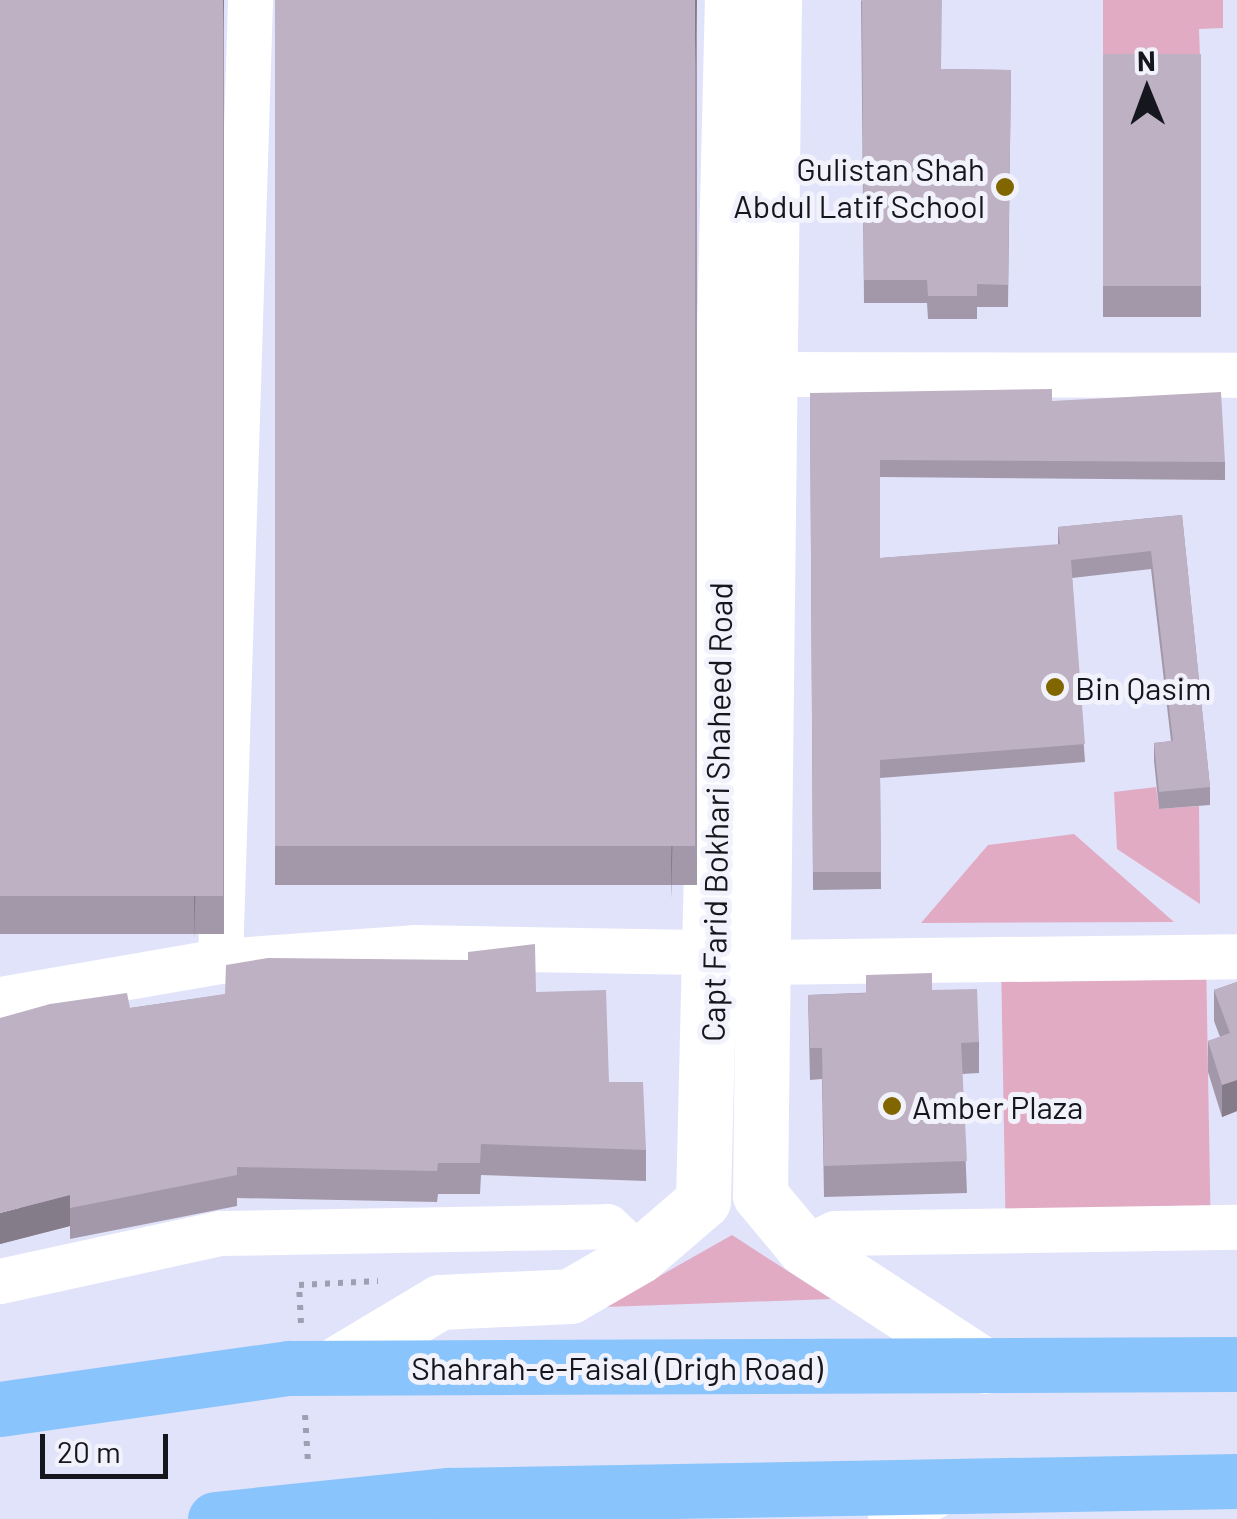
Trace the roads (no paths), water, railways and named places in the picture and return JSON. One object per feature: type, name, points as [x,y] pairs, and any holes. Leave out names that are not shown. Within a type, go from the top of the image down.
[{"type":"highway","name":"Shahrah-e-Faisal (Drigh Road)","points":[[0,1408],[194,1376],[331,1367],[1237,1364]]},
{"type":"highway","points":[[215,1519],[573,1506],[951,1486],[1237,1481]]},
{"type":"street","points":[[220,961],[250,0]]},
{"type":"street","name":"Capt Farid Bokhari Shaheed Road","points":[[732,0],[737,957],[760,1195],[804,1248],[985,1366]]},
{"type":"street","name":"Capt Farid Bokhari Shaheed Road","points":[[331,1367],[440,1302],[570,1296],[639,1256],[703,1201],[737,957],[770,374],[774,0]]},
{"type":"street","points":[[770,374],[1237,375]]},
{"type":"street","points":[[0,999],[220,961],[413,947],[737,957],[1237,956]]},
{"type":"street","points":[[0,1281],[220,1234],[607,1226],[639,1256]]},
{"type":"street","points":[[804,1248],[835,1233],[1237,1228]]},
{"type":"street","points":[[890,1519],[951,1486]]},
{"type":"place","name":"Gulistan Shah Abdul Latif School","points":[[1005,187]]},
{"type":"place","name":"Bin Qasim","points":[[1055,687]]},
{"type":"place","name":"Amber Plaza","points":[[892,1106]]}]
